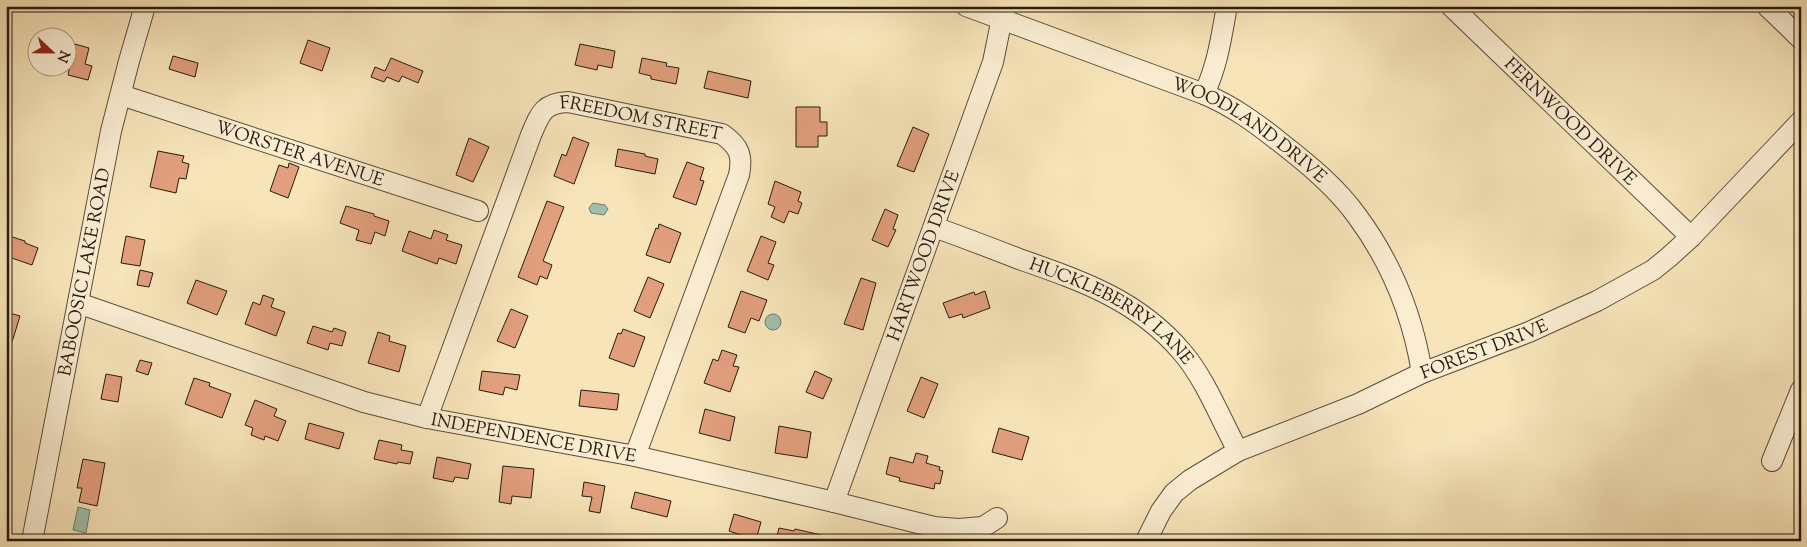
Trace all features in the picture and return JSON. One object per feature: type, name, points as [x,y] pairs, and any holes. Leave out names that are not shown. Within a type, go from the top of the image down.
[{"type":"street","name":"BABOOSIC LAKE ROAD","points":[[32,541],[106,159],[120,95],[146,6]]},
{"type":"street","name":"WOODLAND DRIVE","points":[[966,6],[1004,13],[1204,94],[1239,112],[1287,148],[1336,191],[1357,216],[1374,243],[1390,271],[1417,341],[1422,373]]},
{"type":"street","points":[[1204,94],[1212,78],[1220,52],[1227,6]]},
{"type":"street","name":"FERNWOOD DRIVE","points":[[1451,6],[1691,237]]},
{"type":"street","points":[[1767,6],[1801,39]]},
{"type":"street","name":"HARTWOOD DRIVE","points":[[834,502],[993,62],[1004,13]]},
{"type":"street","name":"WORSTER AVENUE","points":[[120,95],[478,211]]},
{"type":"street","name":"FREEDOM STREET","points":[[427,418],[531,135],[540,116],[547,107],[557,102],[568,102],[722,134],[739,150],[741,162],[739,176],[634,456]]},
{"type":"street","name":"FOREST DRIVE","points":[[1146,541],[1161,510],[1174,493],[1190,480],[1238,451],[1358,404],[1422,373],[1529,332],[1597,301],[1653,270],[1691,237],[1801,121]]},
{"type":"street","name":"HUCKLEBERRY LANE","points":[[934,227],[1069,276],[1105,292],[1130,306],[1157,327],[1182,352],[1196,371],[1238,451]]},
{"type":"street","name":"INDEPENDENCE DRIVE","points":[[78,303],[364,402],[427,418],[634,456],[934,527],[958,529],[983,527],[998,518]]},
{"type":"street","points":[[1772,461],[1801,390]]},
{"type":"shaded area","points":[[593,203],[605,205],[608,209],[604,215],[591,213],[589,208]]},
{"type":"shaded area","points":[[773,314],[781,322],[773,330],[765,322]]},
{"type":"shaded area","points":[[78,507],[90,510],[86,533],[73,530]]},
{"type":"building","points":[[308,40],[330,48],[322,71],[300,63]]},
{"type":"building","points":[[580,44],[615,51],[612,68],[598,65],[597,70],[575,65]]},
{"type":"building","points":[[78,45],[89,48],[85,64],[92,66],[88,80],[78,78]]},
{"type":"building","points":[[173,56],[198,63],[195,77],[169,69]]},
{"type":"building","points":[[391,58],[423,71],[418,83],[402,76],[399,82],[387,77],[384,82],[371,77],[375,67],[385,71]]},
{"type":"building","points":[[642,58],[667,63],[666,66],[679,68],[676,84],[651,79],[651,76],[639,73]]},
{"type":"building","points":[[708,71],[751,81],[748,98],[704,88]]},
{"type":"building","points":[[796,107],[820,107],[820,122],[827,122],[827,136],[818,136],[818,147],[796,147]]},
{"type":"building","points":[[913,127],[929,134],[914,172],[897,166]]},
{"type":"building","points":[[573,137],[589,143],[574,184],[554,176],[562,154],[566,156]]},
{"type":"building","points":[[469,138],[489,147],[473,182],[456,175]]},
{"type":"building","points":[[618,149],[645,154],[645,156],[658,159],[655,174],[615,166]]},
{"type":"building","points":[[158,151],[184,156],[182,162],[189,164],[186,179],[179,178],[176,193],[150,187]]},
{"type":"building","points":[[687,162],[704,168],[700,180],[704,181],[696,205],[673,197]]},
{"type":"building","points":[[289,163],[299,167],[288,198],[270,191],[279,165],[288,168]]},
{"type":"building","points":[[775,181],[801,192],[798,201],[802,203],[798,214],[789,211],[784,223],[771,217],[775,207],[768,204]]},
{"type":"building","points":[[547,201],[564,207],[543,261],[552,265],[547,279],[540,276],[537,285],[518,277]]},
{"type":"building","points":[[346,206],[374,214],[374,216],[389,221],[385,236],[375,232],[371,244],[356,240],[359,230],[340,223]]},
{"type":"building","points":[[885,209],[898,215],[893,229],[896,230],[888,247],[872,240]]},
{"type":"building","points":[[659,224],[681,233],[670,263],[646,255]]},
{"type":"building","points":[[434,230],[448,235],[446,240],[462,245],[456,264],[439,258],[437,264],[402,251],[409,231],[431,239]]},
{"type":"building","points":[[6,235],[25,241],[25,243],[38,248],[32,265],[6,256]]},
{"type":"building","points":[[126,236],[145,240],[140,266],[121,263]]},
{"type":"building","points":[[761,236],[776,242],[768,263],[774,265],[768,280],[747,271]]},
{"type":"building","points":[[140,270],[153,273],[149,287],[137,285]]},
{"type":"building","points":[[648,277],[664,284],[650,318],[634,311]]},
{"type":"building","points":[[861,278],[876,283],[863,330],[844,324]]},
{"type":"building","points":[[196,280],[227,291],[217,315],[187,303]]},
{"type":"building","points":[[741,291],[767,300],[759,321],[751,318],[745,333],[728,327]]},
{"type":"building","points":[[985,291],[990,308],[963,318],[962,314],[949,318],[943,303],[974,292],[975,295]]},
{"type":"building","points":[[263,295],[274,299],[271,307],[285,312],[276,336],[245,324],[253,302],[260,305]]},
{"type":"building","points":[[511,309],[528,316],[515,348],[497,341]]},
{"type":"building","points":[[6,312],[20,316],[9,352],[6,352]]},
{"type":"building","points":[[313,326],[332,332],[334,328],[346,332],[342,346],[330,343],[328,350],[307,343]]},
{"type":"building","points":[[623,329],[645,337],[634,367],[609,358],[618,333],[621,334]]},
{"type":"building","points":[[378,332],[390,336],[389,341],[406,346],[399,372],[368,363]]},
{"type":"building","points":[[722,350],[737,355],[733,366],[739,367],[730,392],[704,383],[713,359],[718,361]]},
{"type":"building","points":[[140,360],[152,363],[148,375],[136,371]]},
{"type":"building","points":[[482,371],[520,375],[517,390],[505,387],[503,395],[479,390]]},
{"type":"building","points":[[815,371],[832,379],[823,399],[806,392]]},
{"type":"building","points":[[106,374],[122,377],[118,402],[101,399]]},
{"type":"building","points":[[921,377],[938,384],[924,418],[907,411]]},
{"type":"building","points":[[194,378],[210,383],[209,386],[231,394],[222,418],[185,404]]},
{"type":"building","points":[[581,390],[619,394],[617,410],[579,406]]},
{"type":"building","points":[[255,400],[277,409],[274,416],[286,421],[278,441],[265,436],[264,440],[251,435],[253,428],[245,425]]},
{"type":"building","points":[[705,409],[735,417],[730,441],[699,433]]},
{"type":"building","points":[[309,423],[344,433],[339,449],[305,439]]},
{"type":"building","points":[[779,426],[811,432],[807,458],[775,453]]},
{"type":"building","points":[[999,428],[1029,437],[1022,460],[992,452]]},
{"type":"building","points":[[379,440],[402,445],[401,450],[413,452],[410,464],[398,462],[397,464],[374,459]]},
{"type":"building","points":[[916,453],[928,456],[926,463],[940,467],[939,470],[943,471],[940,484],[935,483],[934,489],[899,481],[900,478],[886,474],[890,457],[913,463]]},
{"type":"building","points":[[437,457],[471,464],[468,479],[455,477],[453,482],[433,478]]},
{"type":"building","points":[[83,459],[105,463],[97,506],[79,502],[82,488],[77,488]]},
{"type":"building","points":[[503,466],[534,469],[531,498],[512,496],[511,504],[499,502]]},
{"type":"building","points":[[584,482],[605,486],[600,513],[589,511],[592,497],[582,496]]},
{"type":"building","points":[[635,492],[671,501],[667,517],[631,508]]},
{"type":"building","points":[[734,514],[761,522],[756,540],[729,531]]},
{"type":"building","points":[[779,528],[794,531],[795,529],[826,536],[826,541],[776,541]]}]
